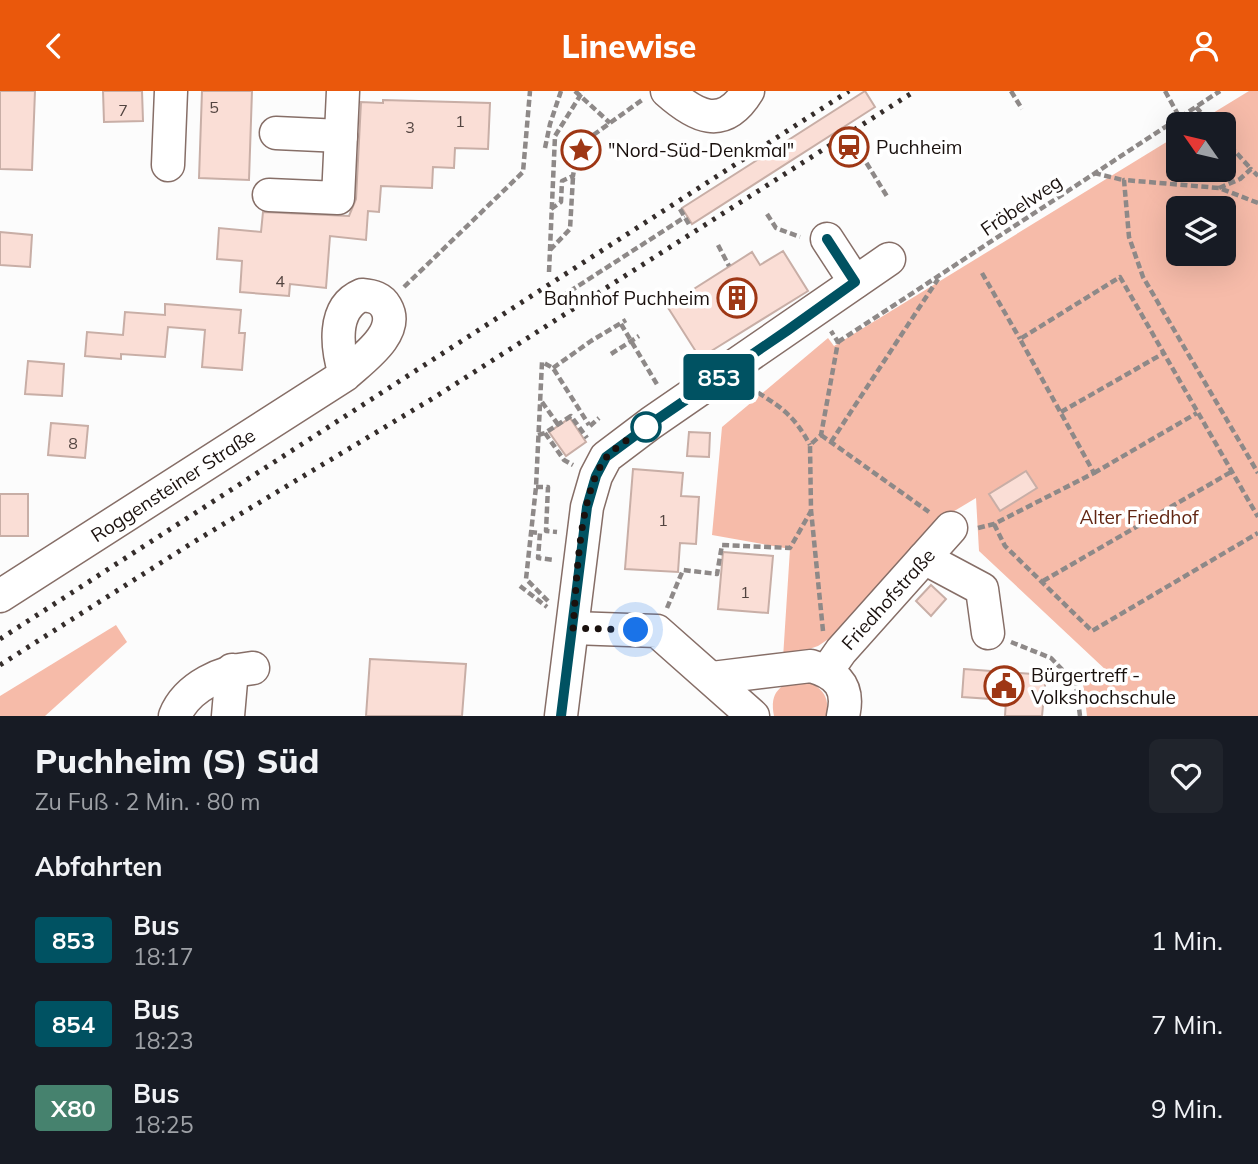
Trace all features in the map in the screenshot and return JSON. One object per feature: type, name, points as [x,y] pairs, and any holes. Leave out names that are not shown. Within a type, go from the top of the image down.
[{"type":"street","points":[[168,165],[171,91]]},
{"type":"street","points":[[270,195],[338,198],[343,91]]},
{"type":"street","points":[[668,96],[695,113],[707,116],[720,115],[753,95]]},
{"type":"street","points":[[276,133],[341,136]]},
{"type":"street","points":[[817,239],[855,282]]},
{"type":"street","points":[[561,716],[587,507],[596,476],[606,457],[888,259]]},
{"type":"street","points":[[345,375],[338,333],[349,303],[362,295],[379,299],[385,305]]},
{"type":"street","name":"Roggensteiner Straße","points":[[0,596],[345,375],[372,351],[386,333],[390,315],[385,305]]},
{"type":"street","name":"Friedhofstraße","points":[[827,671],[841,651],[951,528]]},
{"type":"street","points":[[924,558],[982,589],[988,633]]},
{"type":"street","points":[[573,628],[657,631],[753,716]]},
{"type":"street","points":[[712,678],[811,666],[827,671],[840,682],[847,702],[844,716]]},
{"type":"street","points":[[175,716],[180,702],[195,689],[243,669],[228,716]]},
{"type":"path","points":[[385,305],[523,172],[530,91]]},
{"type":"path","points":[[545,148],[561,91]]},
{"type":"path","points":[[1011,91],[1022,109]]},
{"type":"path","points":[[1166,91],[1177,112]]},
{"type":"path","name":"Fröbelweg","points":[[1189,112],[1220,91]]},
{"type":"path","points":[[549,272],[555,137],[579,93],[610,123]]},
{"type":"path","points":[[550,250],[570,229],[578,146],[610,123],[668,96]]},
{"type":"path","points":[[1196,107],[1200,112]]},
{"type":"path","name":"Fröbelweg","points":[[821,435],[838,342],[1166,127]]},
{"type":"path","points":[[1236,152],[1258,176]]},
{"type":"path","points":[[861,154],[888,198]]},
{"type":"path","points":[[1219,188],[1240,179],[1251,169]]},
{"type":"path","points":[[1094,173],[1124,180],[1219,188],[1258,203]]},
{"type":"path","points":[[551,209],[561,202],[562,181],[573,176]]},
{"type":"path","points":[[1124,180],[1129,237],[1143,277],[1258,473]]},
{"type":"path","points":[[680,209],[690,226]]},
{"type":"path","points":[[767,214],[776,228],[817,239]]},
{"type":"path","points":[[561,297],[685,217]]},
{"type":"path","points":[[718,245],[726,259]]},
{"type":"path","points":[[982,273],[1094,473]]},
{"type":"path","points":[[831,442],[940,277]]},
{"type":"path","points":[[1020,339],[1120,277],[1258,517]]},
{"type":"path","points":[[553,369],[591,341],[624,322],[631,341],[658,386]]},
{"type":"path","points":[[611,354],[639,336]]},
{"type":"path","points":[[1061,412],[1164,353]]},
{"type":"path","points":[[526,579],[536,487],[542,362],[553,369],[589,425]]},
{"type":"path","points":[[745,384],[781,407],[798,422],[810,445],[811,510],[827,671]]},
{"type":"path","points":[[542,401],[559,425]]},
{"type":"path","points":[[810,445],[821,435],[951,528],[978,529],[994,524],[1094,473],[1197,413]]},
{"type":"path","points":[[538,435],[571,416],[587,439]]},
{"type":"path","points":[[545,433],[564,460]]},
{"type":"path","points":[[1043,581],[1231,472]]},
{"type":"path","points":[[536,487],[548,487],[546,515]]},
{"type":"path","points":[[657,631],[683,570],[717,574],[722,545],[790,548],[811,510]]},
{"type":"path","points":[[994,524],[1005,546],[1092,631],[1258,533]]},
{"type":"path","points":[[530,532],[540,533],[538,558]]},
{"type":"path","points":[[988,633],[1051,658],[1076,684],[1080,716]]},
{"type":"green space","name":"Alter Friedhof","points":[[1249,91],[1258,91],[1258,716],[1087,716],[1083,684],[1108,672],[979,551],[976,498],[951,513],[863,616],[818,646],[783,658],[790,549],[712,535],[722,427],[828,338],[834,346],[1166,142],[1166,182],[1236,182],[1236,112],[1215,112]]},
{"type":"green space","points":[[116,625],[127,642],[45,716],[0,716],[0,696]]},
{"type":"green space","points":[[802,679],[823,692],[827,702],[826,716],[774,716],[773,701],[778,690]]},
{"type":"building","points":[[0,91],[35,91],[32,170],[0,169]]},
{"type":"building","points":[[103,91],[142,91],[143,121],[104,122]]},
{"type":"building","points":[[202,91],[252,91],[249,180],[199,178]]},
{"type":"building","points":[[865,91],[875,107],[692,224],[682,208]]},
{"type":"building","points":[[383,100],[490,103],[488,149],[455,148],[454,168],[433,167],[432,188],[381,186],[379,212],[368,211],[366,240],[330,236],[326,288],[290,284],[289,296],[240,292],[242,261],[217,259],[219,228],[261,232],[263,212],[349,216],[356,199],[361,102],[383,103]]},
{"type":"building","points":[[0,232],[32,235],[30,267],[0,265]]},
{"type":"building","name":"Bahnhof Puchheim","points":[[783,251],[808,291],[700,358],[667,306],[752,252],[760,265]]},
{"type":"building","points":[[165,304],[241,310],[239,333],[245,333],[242,370],[202,367],[205,330],[168,327],[165,357],[121,354],[121,359],[85,356],[87,332],[123,335],[125,312],[165,315]]},
{"type":"building","points":[[28,361],[64,364],[62,396],[25,394]]},
{"type":"building","points":[[570,418],[586,442],[566,456],[549,432]]},
{"type":"building","points":[[51,423],[88,426],[85,458],[48,455]]},
{"type":"building","points":[[689,432],[710,433],[709,457],[687,456]]},
{"type":"building","points":[[633,469],[683,473],[681,496],[699,497],[696,544],[680,543],[678,572],[625,569]]},
{"type":"building","points":[[1026,471],[1037,488],[1000,511],[989,494]]},
{"type":"building","points":[[0,494],[28,494],[28,536],[0,536]]},
{"type":"building","points":[[723,552],[773,556],[768,613],[718,609]]},
{"type":"building","points":[[931,585],[946,599],[931,616],[916,601]]},
{"type":"building","points":[[370,659],[466,664],[462,716],[366,716]]},
{"type":"building","name":"Bürgertreff - Volkshochschule","points":[[964,669],[1046,675],[1042,716],[1005,716],[1006,700],[962,697]]},
{"type":"railway","points":[[0,639],[849,91]]},
{"type":"railway","points":[[0,665],[192,543],[435,397],[915,91]]},
{"type":"bus line","name":"853","points":[[561,716],[587,507],[596,476],[606,457],[855,282],[827,239]]},
{"type":"place","name":"Puchheim","points":[[849,147]]},
{"type":"place","name":"\"Nord-Süd-Denkmal\"","points":[[581,150]]},
{"type":"place","name":"Bahnhof Puchheim","points":[[737,298]]},
{"type":"place","name":"Bürgertreff - Volkshochschule","points":[[1004,686]]},
{"type":"route","points":[[636,630],[573,628],[582,536],[596,476],[606,457],[652,423],[646,427]]}]
